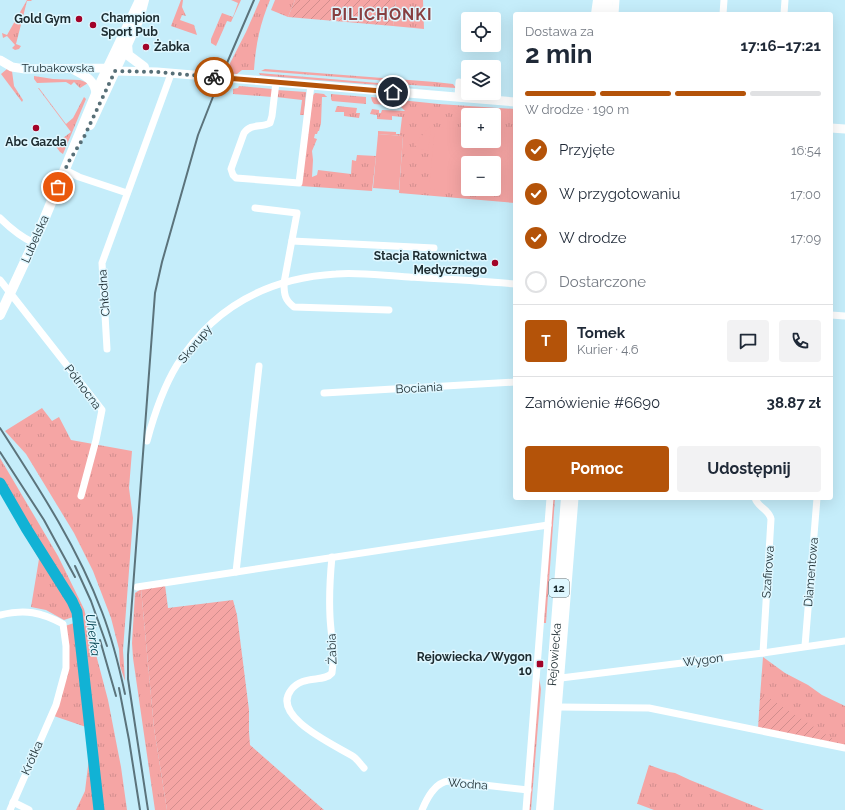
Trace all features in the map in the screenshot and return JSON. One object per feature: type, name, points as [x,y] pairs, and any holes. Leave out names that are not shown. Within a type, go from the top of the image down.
[{"type":"highway","points":[[597,12],[599,0]]},
{"type":"highway","points":[[606,12],[607,0]]},
{"type":"highway","name":"Rejowiecka","points":[[534,810],[559,500]]},
{"type":"highway","name":"Rejowiecka","points":[[542,810],[567,500]]},
{"type":"main road","name":"Lubelska","points":[[67,167],[84,137],[140,0]]},
{"type":"main road","name":"Lubelska","points":[[1,309],[34,243],[67,167],[96,93],[127,44],[139,19],[144,0]]},
{"type":"main road","points":[[127,44],[128,55],[144,67]]},
{"type":"street","points":[[615,12],[616,0]]},
{"type":"street","points":[[723,12],[724,0]]},
{"type":"street","points":[[784,12],[785,0]]},
{"type":"street","name":"Trubakowska","points":[[0,60],[18,69],[113,68]]},
{"type":"street","points":[[113,68],[144,67],[171,76],[276,82],[513,102]]},
{"type":"street","points":[[71,68],[88,77],[93,83],[96,93]]},
{"type":"street","points":[[113,68],[157,72]]},
{"type":"street","name":"Chłodna","points":[[107,349],[102,263],[171,76]]},
{"type":"street","points":[[276,82],[270,123],[265,126],[253,126],[247,129],[231,169],[231,172],[236,178],[298,183],[311,85]]},
{"type":"street","points":[[458,97],[459,82]]},
{"type":"street","points":[[833,128],[845,129]]},
{"type":"street","points":[[67,167],[79,177],[127,193]]},
{"type":"street","points":[[255,208],[297,213],[284,283],[284,294],[287,301],[294,307],[389,310]]},
{"type":"street","points":[[0,218],[10,228],[34,243]]},
{"type":"street","points":[[292,240],[434,248]]},
{"type":"street","name":"Skorupy","points":[[147,441],[162,396],[170,378],[181,360],[200,335],[213,321],[228,309],[264,289],[284,283],[324,275],[351,274],[513,284]]},
{"type":"street","points":[[0,280],[10,293]]},
{"type":"street","name":"Północna","points":[[10,293],[102,410],[96,440],[81,496]]},
{"type":"street","points":[[833,315],[845,316]]},
{"type":"street","points":[[236,572],[259,366]]},
{"type":"street","name":"Bociania","points":[[324,393],[513,382]]},
{"type":"street","points":[[526,810],[536,664],[550,500]]},
{"type":"street","points":[[550,810],[575,500]]},
{"type":"street","name":"Szafirowa","points":[[756,500],[757,504],[770,514],[771,519],[763,653]]},
{"type":"street","name":"Diamentowa","points":[[805,646],[817,500]]},
{"type":"street","points":[[137,587],[548,525]]},
{"type":"street","name":"Żabia","points":[[332,557],[329,582],[330,618],[334,655],[332,673],[327,677],[304,680],[290,691],[287,698],[292,717],[303,727],[356,758],[364,768]]},
{"type":"street","name":"Krótka","points":[[0,615],[14,611],[26,611],[43,614],[63,624],[66,646],[66,668],[56,705],[10,810]]},
{"type":"street","name":"Wygon","points":[[561,678],[763,653],[845,641]]},
{"type":"street","points":[[559,707],[649,708],[845,748]]},
{"type":"street","name":"Wodna","points":[[422,810],[432,792],[443,781],[528,790]]},
{"type":"street","points":[[13,802],[29,810]]},
{"type":"green space","points":[[27,0],[32,0],[27,1],[16,44],[21,46],[19,49],[15,50],[12,48],[15,45],[7,36],[3,38],[2,33],[7,35]]},
{"type":"green space","points":[[181,0],[183,0],[182,7],[186,16],[182,15],[180,20],[194,25],[197,35],[171,26]]},
{"type":"green space","points":[[231,0],[241,0],[231,22],[227,21],[216,46],[211,43],[211,39],[222,13],[233,17],[238,3]]},
{"type":"green space","points":[[260,0],[270,0],[259,34],[254,70],[242,70],[237,74],[225,73],[246,32]]},
{"type":"green space","points":[[275,0],[295,0],[288,17],[271,10]]},
{"type":"green space","points":[[295,0],[396,0],[393,26],[288,17]]},
{"type":"green space","points":[[396,0],[423,0],[424,29],[393,26]]},
{"type":"green space","points":[[7,69],[12,71],[14,86],[23,100],[22,102],[1,74]]},
{"type":"green space","points":[[265,69],[435,82],[453,84],[456,88],[261,71]]},
{"type":"green space","points":[[259,73],[455,91],[267,76],[260,75]]},
{"type":"green space","points":[[34,76],[53,79],[80,80],[88,83],[80,88],[74,82],[71,85],[66,82],[37,83]]},
{"type":"green space","points":[[239,86],[272,89],[272,97],[233,94],[233,89],[238,88]]},
{"type":"green space","points":[[38,88],[66,124],[73,118],[84,97],[86,99],[63,154],[49,137],[55,144],[71,132]]},
{"type":"green space","points":[[277,90],[306,92],[304,115],[300,115],[302,100],[276,97]]},
{"type":"green space","points":[[315,93],[324,94],[327,97],[322,97],[321,123],[319,131],[315,134],[314,138],[317,139],[312,151],[312,177],[317,175],[318,170],[351,174],[352,160],[356,161],[357,155],[376,156],[372,191],[301,186],[313,95]]},
{"type":"green space","points":[[331,94],[366,97],[366,104],[332,101]]},
{"type":"green space","points":[[371,97],[500,108],[461,108],[461,148],[501,148],[501,108],[513,109],[513,203],[399,193],[403,136],[378,134],[378,131],[396,132],[396,134],[400,134],[402,117],[392,116],[392,120],[377,119],[377,115],[370,114],[372,109],[379,110],[379,113],[381,113],[382,110],[405,111],[400,106],[374,104]]},
{"type":"green space","points":[[337,106],[357,108],[356,113],[360,113],[359,118],[344,116],[344,112],[335,112]]},
{"type":"green space","points":[[430,126],[431,127],[428,151],[414,145]]},
{"type":"green space","points":[[435,127],[461,129],[461,148],[501,148],[501,133],[513,134],[513,197],[501,196],[501,156],[461,156],[461,192],[429,188]]},
{"type":"green space","points":[[378,134],[403,136],[399,190],[373,188]]},
{"type":"green space","points":[[42,408],[52,421],[59,417],[71,440],[132,451],[129,488],[133,518],[123,650],[125,681],[120,666],[119,649],[111,618],[93,571],[74,533],[26,454],[5,431]]},
{"type":"green space","points":[[0,458],[58,556],[84,609],[108,700],[121,767],[127,810],[76,810],[85,791],[89,758],[86,727],[54,716],[62,690],[65,626],[74,623],[73,617],[64,620],[46,610],[31,607],[39,559],[0,492]]},
{"type":"green space","points":[[552,500],[555,500],[546,623],[543,623]]},
{"type":"green space","points":[[165,585],[168,608],[233,600],[237,615],[249,710],[250,745],[324,810],[167,810],[154,728],[141,589]]},
{"type":"green space","points":[[141,589],[154,728],[167,810],[155,810],[133,658],[132,643],[135,593]]},
{"type":"green space","points":[[763,657],[785,673],[808,685],[822,695],[845,706],[845,747],[760,697]]},
{"type":"green space","points":[[539,677],[541,689],[531,810],[528,810]]},
{"type":"green space","points":[[760,697],[769,698],[839,743],[840,746],[758,729]]},
{"type":"green space","points":[[649,765],[675,773],[764,810],[654,810],[637,804]]},
{"type":"waterway","name":"Uherka","points":[[0,483],[26,528],[72,601],[77,612],[99,810]]},
{"type":"railway","points":[[148,810],[128,679],[128,655],[155,293],[162,262],[198,135],[254,0]]},
{"type":"railway","points":[[0,428],[56,517],[81,564],[106,622],[125,694]]},
{"type":"railway","points":[[0,452],[44,520],[75,577]]},
{"type":"railway","points":[[75,566],[91,601],[107,646]]},
{"type":"railway","points":[[100,640],[116,696]]},
{"type":"railway","points":[[119,688],[140,810]]},
{"type":"way so far","points":[[58,187],[68,163],[84,137],[115,71],[157,72],[214,77]]},
{"type":"place","name":"Gold Gym","points":[[79,19]]},
{"type":"place","name":"Champion Sport Pub","points":[[93,25]]},
{"type":"place","name":"Żabka","points":[[146,47]]},
{"type":"place","name":"Abc Gazda","points":[[36,128]]},
{"type":"place","name":"Stacja Ratownictwa Medycznego","points":[[495,263]]},
{"type":"place","name":"Rejowiecka/Wygon 10","points":[[540,664]]},
{"type":"district","name":"PILICHONKI","points":[[382,14]]},
{"type":"route","points":[[214,77],[393,92]]}]
